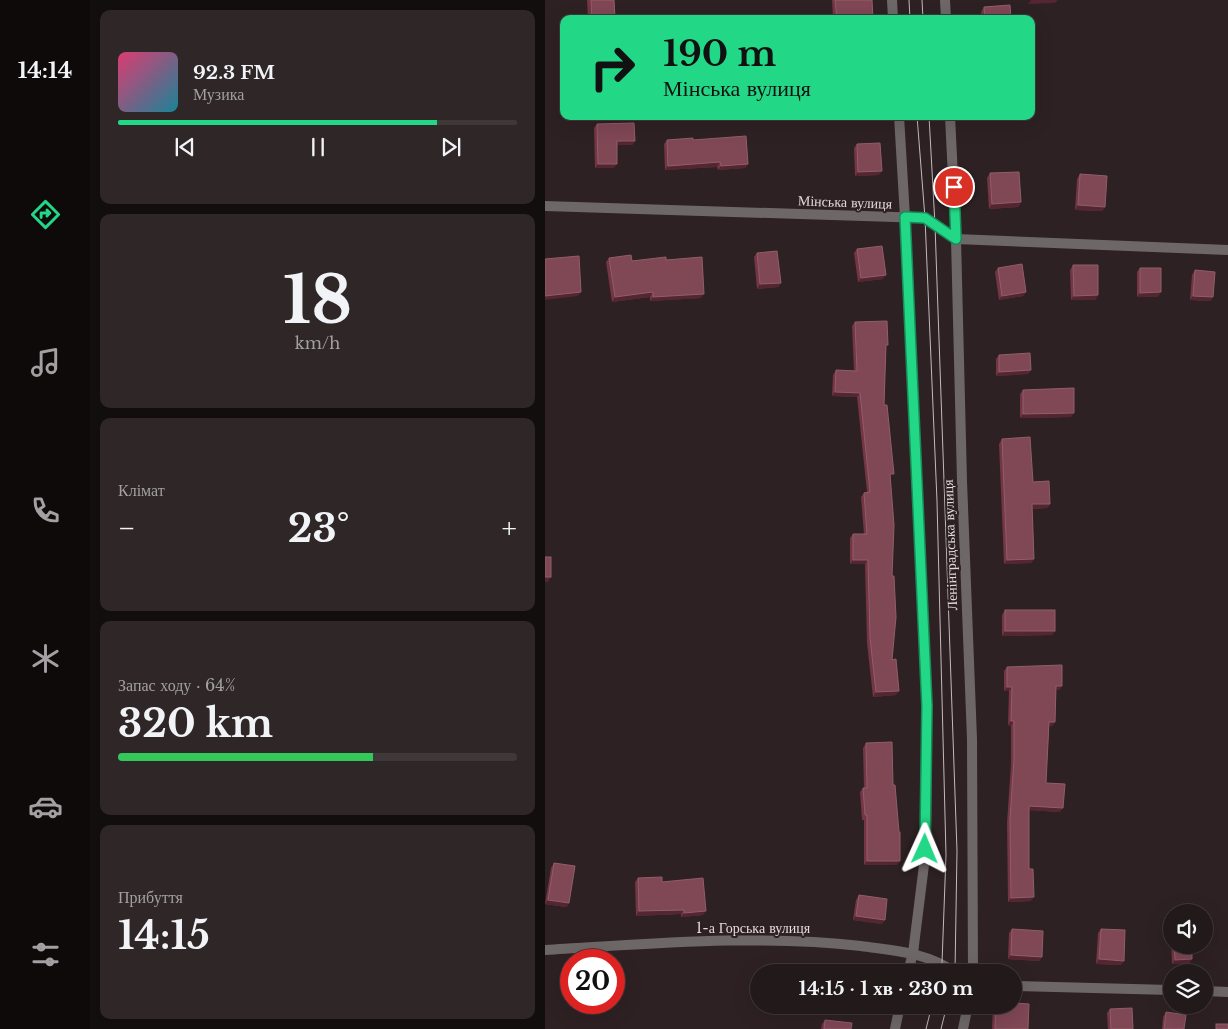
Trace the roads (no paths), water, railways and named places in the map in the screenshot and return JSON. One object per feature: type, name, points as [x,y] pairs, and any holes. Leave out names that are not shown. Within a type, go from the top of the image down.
[{"type":"street","points":[[891,0],[893,15]]},
{"type":"street","points":[[945,0],[946,15]]},
{"type":"street","points":[[899,120],[927,706],[925,849],[910,964]]},
{"type":"street","name":"Ленінградська вулиця","points":[[951,120],[956,239],[961,481],[972,739],[973,964]]},
{"type":"street","name":"Мінська вулиця","points":[[545,206],[925,218],[956,239]]},
{"type":"street","points":[[956,239],[1228,250]]},
{"type":"street","name":"1-а Горська вулиця","points":[[545,950],[737,939],[825,942],[913,953],[943,964]]},
{"type":"street","points":[[1022,986],[1163,990]]},
{"type":"street","points":[[1213,991],[1228,992]]},
{"type":"street","points":[[895,1029],[899,1014]]},
{"type":"street","points":[[963,1029],[966,1014]]},
{"type":"tram line","points":[[909,0],[910,15]]},
{"type":"tram line","points":[[922,0],[923,15]]},
{"type":"tram line","points":[[917,120],[925,218],[937,501],[946,855],[942,964]]},
{"type":"tram line","points":[[929,120],[935,225],[957,851],[955,964]]},
{"type":"tram line","points":[[926,1029],[930,1014]]},
{"type":"tram line","points":[[941,1029],[945,1014]]}]
